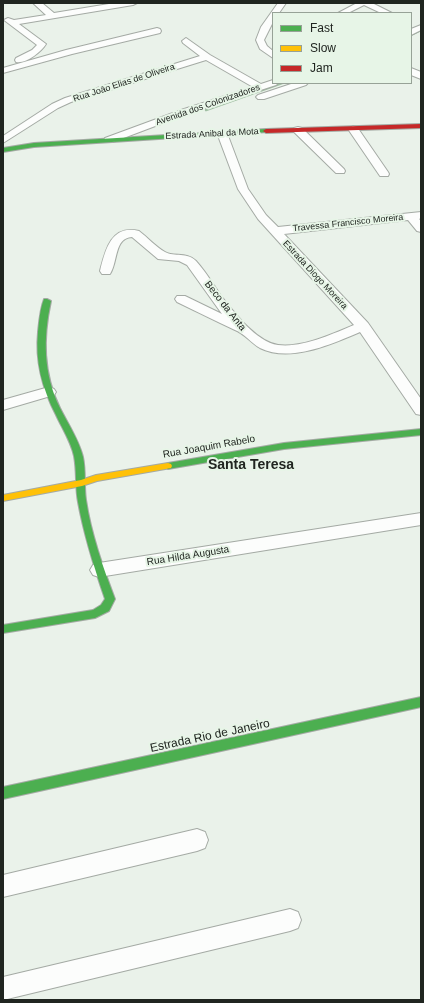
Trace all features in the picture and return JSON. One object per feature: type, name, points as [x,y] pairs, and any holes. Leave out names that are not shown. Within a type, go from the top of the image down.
[{"type":"street","points":[[37,3],[52,16]]},
{"type":"street","points":[[12,23],[133,3]]},
{"type":"street","points":[[276,12],[282,3]]},
{"type":"street","points":[[344,12],[364,3],[386,12]]},
{"type":"street","points":[[3,17],[40,41],[42,44],[41,47],[4,71]]},
{"type":"street","points":[[272,17],[265,27],[260,40],[263,47],[272,54]]},
{"type":"street","points":[[412,32],[421,27]]},
{"type":"street","points":[[4,71],[76,50],[157,31]]},
{"type":"street","points":[[260,40],[272,37]]},
{"type":"street","points":[[186,41],[207,56],[260,87]]},
{"type":"street","name":"Rua Joāo Elias de Oliveira","points":[[4,144],[55,106],[68,100],[207,56]]},
{"type":"street","points":[[412,72],[421,76]]},
{"type":"street","name":"Avenida dos Colonizadores","points":[[109,140],[272,82]]},
{"type":"street","name":"Avenida dos Colonizadores","points":[[143,128],[224,108],[299,84]]},
{"type":"street","name":"Estrada Anibal da Mota","points":[[34,145],[222,133],[421,126]]},
{"type":"street","points":[[353,129],[384,174]]},
{"type":"street","points":[[298,130],[340,171]]},
{"type":"street","name":"Estrada Diogo Moreira","points":[[222,133],[243,189],[262,217],[363,326],[421,410]]},
{"type":"street","points":[[4,144],[34,145]]},
{"type":"street","points":[[416,215],[421,229]]},
{"type":"street","name":"Travessa Francisco Moreira","points":[[275,231],[416,215]]},
{"type":"street","name":"Beco da Anta","points":[[106,271],[114,242],[124,233],[139,235],[162,256],[181,258],[191,262],[240,328],[264,346],[277,349],[294,348],[332,339],[363,326]]},
{"type":"street","points":[[181,299],[240,328]]},
{"type":"street","points":[[3,629],[94,614],[105,608],[110,599],[99,570],[82,498],[82,483],[77,452],[49,392],[43,371],[41,334],[47,301]]},
{"type":"street","points":[[3,405],[49,392]]},
{"type":"street","name":"Rua Joaquim Rabelo","points":[[3,498],[82,483],[96,478],[284,446],[421,432]]},
{"type":"street","name":"Rua Hilda Augusta","points":[[99,570],[421,519]]},
{"type":"street","name":"Estrada Rio de Janeiro","points":[[3,793],[421,702]]},
{"type":"street","points":[[3,886],[197,840]]},
{"type":"street","points":[[3,989],[290,920]]},
{"type":"waterway","points":[[412,34],[421,30]]},
{"type":"waterway","points":[[206,110],[279,84]]},
{"type":"traffic: fast","points":[[3,150],[34,145],[266,131]]},
{"type":"traffic: fast","points":[[3,629],[95,614],[105,608],[110,599],[101,575],[84,512],[80,463],[77,451],[50,394],[43,371],[41,348],[47,301]]},
{"type":"traffic: fast","points":[[168,466],[284,446],[421,432]]},
{"type":"traffic: fast","points":[[3,793],[421,702]]},
{"type":"traffic: slow","points":[[3,498],[82,483],[96,478],[168,466]]},
{"type":"traffic: jam","points":[[266,131],[421,126]]},
{"type":"district","name":"Santa Teresa","points":[[251,465]]}]
